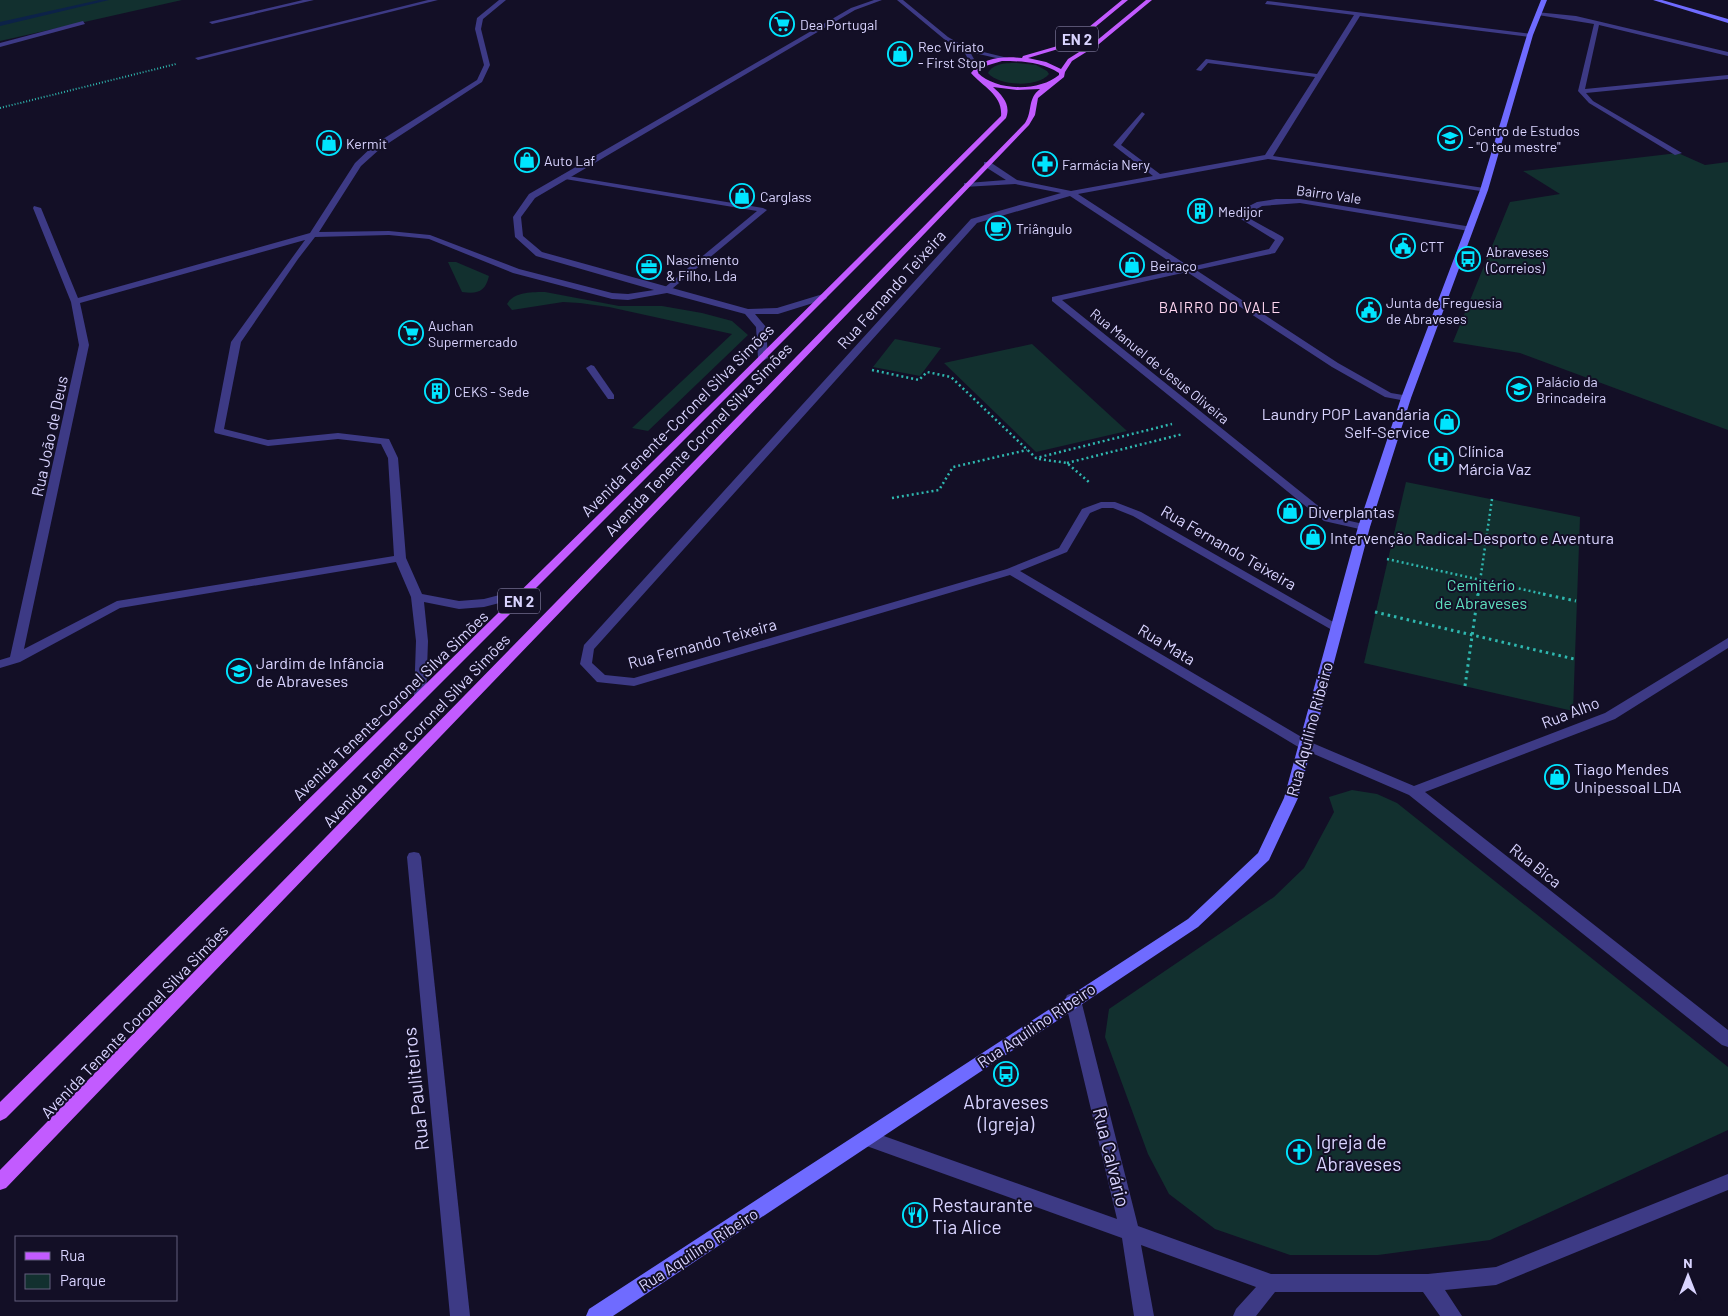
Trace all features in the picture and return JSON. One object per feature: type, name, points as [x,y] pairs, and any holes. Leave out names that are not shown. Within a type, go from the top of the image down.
[{"type":"main road","name":"EN 2","points":[[1018,59],[1063,46],[1080,37],[1125,0]]},
{"type":"main road","name":"EN 2","points":[[1054,83],[1062,76],[1062,72],[1070,60],[1097,43],[1148,0]]},
{"type":"main road","name":"EN 2","points":[[984,82],[974,73],[976,68],[993,61],[1018,59],[1042,62],[1062,72]]},
{"type":"main road","points":[[984,82],[1020,88],[1054,83]]},
{"type":"main road","name":"Avenida Tenente-Coronel Silva Simões","points":[[0,1113],[1004,117],[1006,108],[1002,100],[984,82]]},
{"type":"main road","name":"Avenida Tenente Coronel Silva Simões","points":[[0,1182],[967,185],[1032,116],[1032,102],[1037,93],[1054,83]]},
{"type":"street","points":[[212,22],[311,0]]},
{"type":"street","points":[[198,58],[435,0]]},
{"type":"street","points":[[420,698],[422,641],[416,597],[400,558],[393,458],[385,441],[338,436],[268,443],[219,431],[236,342],[295,257],[313,235],[358,165],[378,146],[480,81],[487,65],[478,29],[480,18],[503,0]]},
{"type":"street","points":[[823,297],[778,311],[748,312],[539,254],[519,237],[517,217],[532,196],[853,9],[879,0]]},
{"type":"street","points":[[900,0],[946,38],[965,49],[1009,59]]},
{"type":"street","name":"Rua Aquilino Ribeiro","points":[[596,1316],[1073,1000],[1193,923],[1264,856],[1291,798],[1364,527],[1406,398],[1484,190],[1530,35],[1544,0]]},
{"type":"street","points":[[1656,0],[1728,21]]},
{"type":"street","points":[[1267,3],[1530,35]]},
{"type":"street","points":[[1538,13],[1597,23],[1728,54]]},
{"type":"street","points":[[1268,156],[1358,14]]},
{"type":"street","points":[[0,45],[83,23]]},
{"type":"street","points":[[1581,91],[1597,23]]},
{"type":"street","points":[[965,49],[976,68]]},
{"type":"street","points":[[1199,70],[1206,61],[1319,76]]},
{"type":"street","points":[[1581,91],[1728,77]]},
{"type":"street","points":[[1581,91],[1591,102],[1678,153]]},
{"type":"street","points":[[1142,114],[1117,145],[1159,177]]},
{"type":"street","name":"Bairro Vale","points":[[1159,177],[1268,156],[1484,190]]},
{"type":"street","points":[[987,164],[994,172],[1015,182],[1071,193],[1336,364],[1388,395],[1406,398]]},
{"type":"street","points":[[75,302],[313,235],[389,233],[430,237],[516,271],[612,296],[628,297],[667,290],[764,210],[565,177]]},
{"type":"street","name":"Rua Fernando Teixeira","points":[[1159,177],[1071,193],[974,221],[588,648],[586,664],[601,679],[634,682],[1011,571],[1063,550],[1086,510],[1101,505],[1115,505],[1137,514],[1336,627]]},
{"type":"street","points":[[967,185],[1015,182]]},
{"type":"street","name":"Bairro Vale","points":[[1192,270],[1272,251],[1280,239],[1240,216],[1247,208],[1271,201],[1300,201],[1469,229]]},
{"type":"street","name":"Rua João de Deus","points":[[16,659],[84,344],[75,302],[37,208]]},
{"type":"street","name":"Rua Manuel de Jesus Oliveira","points":[[1192,270],[1055,299],[1328,519],[1364,527]]},
{"type":"street","points":[[748,312],[761,327],[763,358]]},
{"type":"street","points":[[591,368],[611,397]]},
{"type":"street","points":[[0,664],[16,659],[118,605],[400,558]]},
{"type":"street","name":"Rua Mata","points":[[1011,571],[1305,745]]},
{"type":"street","points":[[416,597],[459,605],[484,603],[527,592]]},
{"type":"street","name":"Rua Alho","points":[[1414,791],[1610,716],[1728,642]]},
{"type":"street","name":"Rua Bica","points":[[1305,745],[1414,791],[1728,1040]]},
{"type":"street","name":"Rua Pauliteiros","points":[[414,857],[460,1316]]},
{"type":"street","name":"Rua Calvário","points":[[1073,1000],[1130,1233],[1144,1316]]},
{"type":"street","points":[[866,1138],[1271,1283],[1428,1283],[1496,1276],[1728,1182]]},
{"type":"street","points":[[1243,1316],[1271,1283]]},
{"type":"street","points":[[1428,1283],[1452,1316]]},
{"type":"path","points":[[0,108],[198,58]]},
{"type":"path","points":[[845,364],[919,380],[927,372],[951,377],[1036,458],[1067,463],[1214,427]]},
{"type":"path","points":[[1036,458],[1201,417]]},
{"type":"path","points":[[892,498],[939,490],[953,467],[1028,450]]},
{"type":"path","points":[[1067,463],[1115,505]]},
{"type":"path","points":[[1465,686],[1492,499]]},
{"type":"path","points":[[1387,559],[1576,601]]},
{"type":"path","points":[[1375,612],[1574,659]]},
{"type":"green space","points":[[0,0],[182,0],[0,41]]},
{"type":"green space","points":[[1017,63],[1036,65],[1049,74],[1044,79],[1036,82],[1018,84],[1000,81],[988,73],[997,65]]},
{"type":"green space","points":[[1678,153],[1705,165],[1728,162],[1728,430],[1520,353],[1453,342],[1510,202],[1560,194],[1523,171]]},
{"type":"green space","points":[[448,262],[456,262],[489,276],[483,289],[472,293],[462,292]]},
{"type":"green space","points":[[545,292],[619,306],[662,306],[702,313],[732,321],[748,335],[648,431],[632,428],[732,334],[609,307],[580,303],[563,302],[512,310],[507,304],[518,295]]},
{"type":"green space","points":[[895,339],[941,348],[920,376],[873,367]]},
{"type":"green space","points":[[1032,344],[1127,431],[1036,452],[944,363]]},
{"type":"green space","name":"Cemitério de Abraveses","points":[[1406,482],[1580,517],[1573,711],[1364,663]]},
{"type":"green space","points":[[1352,790],[1377,794],[1397,803],[1728,1067],[1728,1130],[1490,1240],[1378,1255],[1290,1255],[1215,1229],[1169,1194],[1148,1154],[1105,1037],[1109,1009],[1274,897],[1304,868],[1334,812],[1329,797]]},
{"type":"waterway","points":[[0,24],[106,0]]},
{"type":"place","name":"Dea Portugal","points":[[782,24]]},
{"type":"place","name":"Rec Viriato - First Stop","points":[[900,54]]},
{"type":"place","name":"Centro de Estudos - \"O teu mestre\"","points":[[1450,138]]},
{"type":"place","name":"Kermit","points":[[329,143]]},
{"type":"place","name":"Auto Laf","points":[[527,160]]},
{"type":"place","name":"Farmácia Nery","points":[[1045,164]]},
{"type":"place","name":"Carglass","points":[[742,196]]},
{"type":"place","name":"Medijor","points":[[1200,211]]},
{"type":"place","name":"Triângulo","points":[[998,228]]},
{"type":"place","name":"CTT","points":[[1403,246]]},
{"type":"place","name":"Abraveses (Correios)","points":[[1468,259]]},
{"type":"place","name":"Beiraço","points":[[1132,265]]},
{"type":"place","name":"Nascimento & Filho, Lda","points":[[649,267]]},
{"type":"place","name":"Junta de Freguesia de Abraveses","points":[[1369,310]]},
{"type":"place","name":"Auchan Supermercado","points":[[411,333]]},
{"type":"place","name":"Palácio da Brincadeira","points":[[1519,389]]},
{"type":"place","name":"CEKS - Sede","points":[[437,391]]},
{"type":"place","name":"Laundry POP Lavandaria Self-Service","points":[[1447,422]]},
{"type":"place","name":"Clínica Márcia Vaz","points":[[1441,459]]},
{"type":"place","name":"Diverplantas","points":[[1290,511]]},
{"type":"place","name":"Intervenção Radical-Desporto e Aventura","points":[[1313,537]]},
{"type":"place","name":"Jardim de Infância de Abraveses","points":[[239,671]]},
{"type":"place","name":"Tiago Mendes Unipessoal LDA","points":[[1557,777]]},
{"type":"place","name":"Abraveses (Igreja)","points":[[1006,1074]]},
{"type":"place","name":"Igreja de Abraveses","points":[[1299,1152]]},
{"type":"place","name":"Restaurante Tia Alice","points":[[915,1215]]},
{"type":"district","name":"BAIRRO DO VALE","points":[[1220,307]]}]
